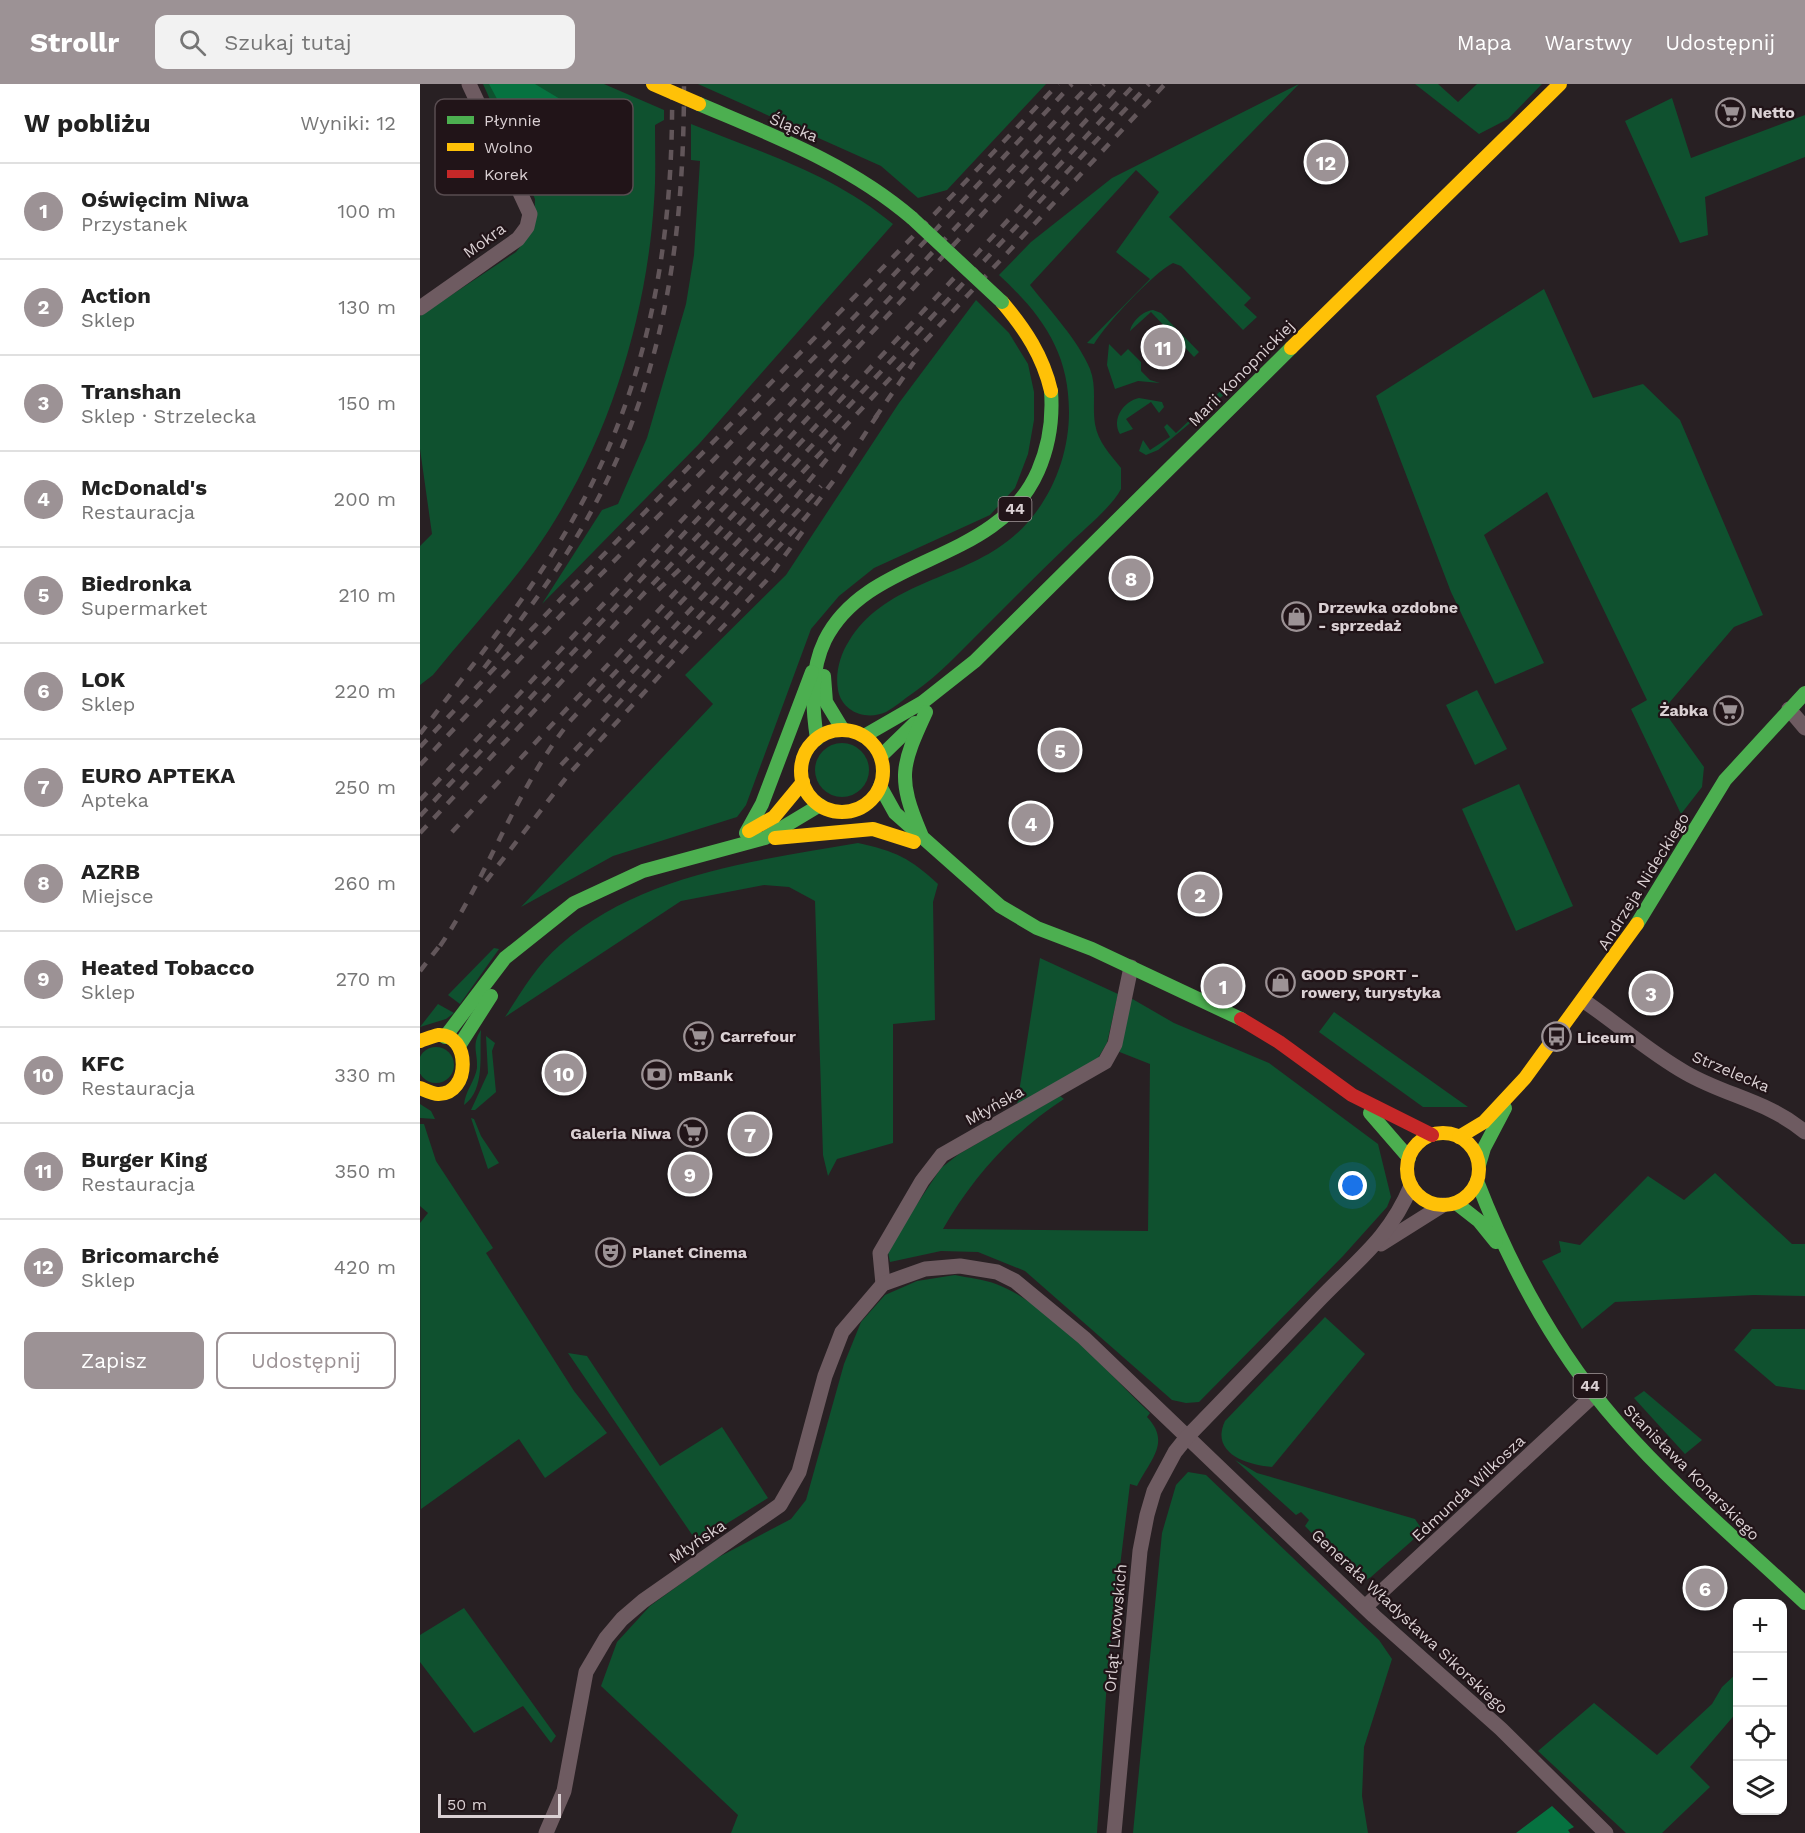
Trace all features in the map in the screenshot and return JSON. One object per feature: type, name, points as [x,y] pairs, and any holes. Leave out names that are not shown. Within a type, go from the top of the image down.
[{"type":"main road","name":"Śląska","points":[[653,84],[847,170],[888,197],[1002,302],[1032,338],[1049,385],[1052,418],[1046,454],[1040,471],[1018,505],[1005,519],[960,549],[875,589],[846,611],[828,637]]},
{"type":"main road","name":"Marii Konopnickiej","points":[[880,756],[926,712],[947,687],[981,657],[1006,629],[1560,84]]},
{"type":"main road","name":"44","points":[[817,739],[813,707],[813,668],[828,637]]},
{"type":"main road","name":"44","points":[[828,637],[824,683],[826,702],[843,730]]},
{"type":"main road","points":[[746,833],[762,804],[813,668]]},
{"type":"main road","name":"Marii Konopnickiej","points":[[864,736],[947,687]]},
{"type":"main road","name":"Andrzeja Nideckiego","points":[[1459,1137],[1484,1122],[1513,1091],[1584,1001],[1629,937],[1725,780],[1805,693]]},
{"type":"main road","points":[[918,838],[905,798],[902,770],[906,752],[926,712]]},
{"type":"main road","points":[[843,730],[864,736],[874,744],[880,756],[883,766],[880,786],[869,802],[847,812],[820,805],[813,799],[803,782],[803,758],[817,739],[829,732],[843,730]]},
{"type":"main road","points":[[712,850],[774,817],[803,782]]},
{"type":"main road","points":[[880,786],[895,813],[918,838]]},
{"type":"main road","points":[[765,838],[820,805]]},
{"type":"main road","points":[[861,807],[918,838],[985,896],[1037,928],[1131,967],[1241,1019],[1279,1042],[1352,1095],[1398,1120],[1432,1134],[1451,1134],[1469,1143],[1479,1165],[1477,1180],[1472,1190],[1450,1204]]},
{"type":"main road","points":[[445,1036],[505,958],[528,941],[556,915],[596,891],[643,871],[712,850],[765,838],[873,829],[918,838]]},
{"type":"main road","points":[[459,1046],[528,941]]},
{"type":"main road","points":[[420,1041],[429,1036],[445,1036],[459,1046],[466,1063],[460,1081],[454,1088],[441,1093],[420,1088]]},
{"type":"main road","name":"Andrzeja Nideckiego","points":[[1479,1165],[1484,1148],[1513,1091]]},
{"type":"main road","points":[[1352,1095],[1389,1132],[1408,1158]]},
{"type":"main road","points":[[1411,1186],[1408,1177],[1408,1158],[1414,1148],[1432,1134]]},
{"type":"main road","name":"Stanisława Konarskiego","points":[[1477,1180],[1512,1262],[1551,1331],[1595,1394],[1642,1449],[1805,1601]]},
{"type":"main road","name":"Stanisława Konarskiego","points":[[1411,1186],[1425,1200],[1450,1204],[1479,1221],[1512,1262]]},
{"type":"street","name":"Mokra","points":[[469,84],[476,99]]},
{"type":"street","name":"Mokra","points":[[420,308],[518,239],[527,227],[530,214],[521,195]]},
{"type":"street","points":[[1789,709],[1805,728]]},
{"type":"street","name":"Młyńska","points":[[883,1284],[880,1253],[921,1181],[942,1155],[1105,1062],[1115,1044],[1131,967]]},
{"type":"street","name":"Strzelecka","points":[[1584,1001],[1685,1073],[1762,1104],[1785,1116],[1805,1132]]},
{"type":"street","name":"Orląt Lwowskich","points":[[1114,1833],[1140,1551],[1154,1491],[1175,1452],[1187,1437],[1320,1299],[1371,1250],[1400,1214],[1411,1186]]},
{"type":"street","name":"Orląt Lwowskich","points":[[1371,1250],[1450,1204]]},
{"type":"street","name":"Młyńska","points":[[546,1833],[564,1791],[586,1672],[606,1638],[643,1601],[780,1505],[799,1472],[825,1376],[842,1332],[883,1284],[925,1269],[960,1266],[997,1272],[1030,1292],[1156,1405],[1187,1437]]},
{"type":"street","name":"Edmunda Wilkosza","points":[[1365,1607],[1595,1394]]},
{"type":"street","name":"Generała Władysława Sikorskiego","points":[[1187,1437],[1365,1607],[1501,1729],[1606,1833]]},
{"type":"shaded area","points":[[483,84],[604,84],[664,110],[664,120],[655,125],[654,202],[649,248],[642,294],[618,385],[582,472],[534,552],[510,584],[433,675],[420,685],[420,546],[432,534],[420,449],[420,316],[516,252],[534,229],[533,195],[633,195],[633,99],[490,99]]},
{"type":"shaded area","points":[[489,84],[535,84],[560,99],[497,99]]},
{"type":"shaded area","points":[[698,84],[1046,84],[947,190],[918,198],[881,166]]},
{"type":"shaded area","points":[[1299,84],[1169,217],[1251,298],[1244,305],[1257,317],[1243,330],[1181,266],[1173,263],[1153,277],[1130,300],[1108,324],[1094,344],[1087,343],[1150,279],[1116,252],[1159,192],[1136,170],[1030,285],[1072,337],[1090,369],[1097,430],[1105,448],[1121,468],[1121,489],[1105,510],[932,679],[886,712],[878,715],[863,715],[850,709],[840,698],[837,684],[838,671],[846,646],[863,623],[898,596],[979,559],[1014,536],[1040,506],[1058,471],[1068,432],[1068,391],[1064,371],[1050,336],[1040,320],[999,275],[1031,242],[1112,178]]},
{"type":"shaded area","points":[[1415,84],[1438,84],[1458,102],[1477,84],[1542,84],[1508,119],[1479,134]]},
{"type":"shaded area","points":[[1672,98],[1691,158],[1805,115],[1805,157],[1705,197],[1708,235],[1680,243],[1625,121]]},
{"type":"shaded area","points":[[691,124],[771,155],[822,178],[846,191],[893,224],[699,444],[542,604],[602,510],[618,504],[647,438],[686,304],[694,255],[700,161],[691,160]]},
{"type":"shaded area","points":[[1544,289],[1593,398],[1643,384],[1680,420],[1763,615],[1734,627],[1663,710],[1704,767],[1702,787],[1681,814],[1631,709],[1647,700],[1547,492],[1484,535],[1544,663],[1495,684],[1451,592],[1376,396]]},
{"type":"shaded area","points":[[976,300],[1009,333],[1028,364],[1034,392],[1034,420],[1028,454],[1015,488],[990,515],[874,568],[839,596],[811,629],[746,805],[737,817],[613,856],[521,907],[713,704],[685,675],[786,575],[899,403]]},
{"type":"shaded area","points":[[1153,310],[1161,313],[1199,352],[1194,357],[1151,312],[1130,331],[1138,317]]},
{"type":"shaded area","points":[[1109,344],[1121,356],[1128,349],[1141,362],[1141,371],[1150,380],[1160,383],[1138,381],[1115,389],[1107,365]]},
{"type":"shaded area","points":[[1229,383],[1233,387],[1158,450],[1146,455],[1139,451],[1143,440],[1150,450],[1170,437],[1164,427],[1167,424],[1176,433]]},
{"type":"shaded area","points":[[1139,398],[1162,402],[1164,407],[1159,413],[1151,402],[1126,419],[1133,429],[1120,434],[1118,417],[1128,403]]},
{"type":"shaded area","points":[[1477,690],[1507,749],[1475,765],[1446,705]]},
{"type":"shaded area","points":[[837,743],[847,743],[857,747],[865,755],[869,770],[865,785],[857,793],[847,797],[837,797],[827,793],[819,785],[815,775],[815,765],[819,755],[827,747]]},
{"type":"shaded area","points":[[1519,784],[1573,906],[1516,931],[1462,809]]},
{"type":"shaded area","points":[[858,843],[901,857],[938,884],[933,902],[935,1020],[893,1024],[893,1143],[837,1159],[828,1176],[823,1155],[815,901],[789,887],[764,885],[681,901],[505,1017],[530,979],[560,945],[592,921],[626,902],[663,886],[740,864]]},
{"type":"shaded area","points":[[494,948],[499,949],[460,1004],[448,995]]},
{"type":"shaded area","points":[[1040,958],[1118,994],[1107,1043],[1095,1063],[1017,1105]]},
{"type":"shaded area","points":[[1129,997],[1174,1023],[1269,1063],[1378,1144],[1391,1197],[1387,1207],[1343,1256],[1199,1402],[1186,1403],[1172,1400],[1025,1271],[978,1252],[941,1251],[890,1262],[888,1252],[899,1231],[941,1168],[959,1154],[1060,1096],[1064,1099],[1011,1141],[981,1174],[943,1229],[1148,1231],[1150,1064],[1117,1051]]},
{"type":"shaded area","points":[[438,1004],[454,1013],[446,1019],[420,1027]]},
{"type":"shaded area","points":[[1334,1012],[1468,1107],[1423,1107],[1319,1032]]},
{"type":"shaded area","points":[[481,1030],[479,1081],[471,1098],[464,1105],[477,1068],[476,1044]]},
{"type":"shaded area","points":[[486,1036],[495,1043],[492,1051],[496,1092],[475,1110],[471,1110],[488,1073]]},
{"type":"shaded area","points":[[436,1047],[448,1053],[454,1065],[448,1077],[436,1083],[424,1077],[418,1065],[424,1053]]},
{"type":"shaded area","points":[[420,1104],[431,1111],[435,1119],[420,1118]]},
{"type":"shaded area","points":[[471,1118],[474,1119],[481,1136],[499,1163],[488,1169]]},
{"type":"shaded area","points":[[420,1124],[424,1124],[436,1161],[493,1248],[486,1253],[574,1391],[607,1433],[545,1478],[519,1439],[421,1509],[420,1223],[428,1213],[420,1206]]},
{"type":"shaded area","points":[[1715,1173],[1792,1244],[1805,1244],[1805,1296],[1754,1295],[1615,1302],[1582,1329],[1542,1261],[1561,1252],[1559,1241],[1580,1245],[1648,1176],[1684,1200]]},
{"type":"shaded area","points":[[955,1275],[996,1284],[1016,1293],[1057,1323],[1150,1413],[1147,1417],[1158,1435],[1153,1459],[1137,1486],[1130,1484],[1108,1665],[1097,1833],[731,1833],[738,1815],[601,1686],[617,1642],[650,1606],[715,1559],[791,1519],[806,1500],[844,1364],[861,1322],[885,1295],[917,1281]]},
{"type":"shaded area","points":[[1325,1317],[1365,1354],[1272,1467],[1242,1460],[1233,1455],[1222,1441],[1225,1421]]},
{"type":"shaded area","points":[[1752,1329],[1805,1329],[1805,1390],[1776,1386],[1734,1350]]},
{"type":"shaded area","points":[[568,1353],[587,1356],[660,1466],[722,1427],[768,1498],[697,1542]]},
{"type":"shaded area","points":[[1644,1391],[1702,1440],[1685,1454],[1634,1398]]},
{"type":"shaded area","points":[[1235,1460],[1257,1473],[1415,1519],[1423,1531],[1371,1577],[1364,1581],[1356,1579],[1305,1526],[1309,1520],[1301,1512],[1296,1515]]},
{"type":"shaded area","points":[[1188,1472],[1206,1475],[1379,1640],[1392,1659],[1364,1747],[1362,1796],[1368,1833],[1133,1833],[1162,1533],[1176,1485]]},
{"type":"shaded area","points":[[464,1608],[556,1736],[551,1743],[523,1706],[474,1733],[420,1662],[420,1635]]},
{"type":"shaded area","points":[[1733,1677],[1733,1717],[1690,1767],[1710,1787],[1662,1833],[1626,1833],[1538,1751],[1594,1703],[1657,1755],[1712,1704],[1722,1687]]},
{"type":"shaded area","points":[[1552,1806],[1574,1827],[1568,1830],[1570,1833],[1516,1833]]},
{"type":"railway","points":[[420,734],[503,626],[542,570],[577,512],[602,462],[623,410],[640,358],[653,305],[662,251],[672,140],[672,84]]},
{"type":"railway","points":[[484,668],[555,572],[576,538],[605,484],[629,430],[648,375],[673,262],[683,145],[684,84]]},
{"type":"railway","points":[[420,747],[1058,84]]},
{"type":"railway","points":[[420,765],[565,611],[856,315],[1072,84]]},
{"type":"railway","points":[[420,800],[1090,84]]},
{"type":"railway","points":[[420,816],[1104,84]]},
{"type":"railway","points":[[1026,185],[1120,84]]},
{"type":"railway","points":[[658,590],[705,545],[1135,84]]},
{"type":"railway","points":[[452,832],[1149,84]]},
{"type":"railway","points":[[440,946],[474,890],[534,775],[571,720],[1165,84]]},
{"type":"railway","points":[[875,418],[914,362]]},
{"type":"railway","points":[[420,833],[848,375]]},
{"type":"railway","points":[[486,881],[569,774],[806,517],[838,475],[880,411]]},
{"type":"railway","points":[[604,702],[795,498],[844,438]]},
{"type":"railway","points":[[561,765],[821,486]]},
{"type":"railway","points":[[719,631],[766,581],[803,531]]},
{"type":"railway","points":[[420,971],[444,940]]},
{"type":"traffic: fast","points":[[699,104],[783,140],[837,167],[863,182],[912,218]]},
{"type":"traffic: fast","points":[[912,218],[1002,302]]},
{"type":"traffic: fast","points":[[864,736],[923,702],[975,661],[1291,348]]},
{"type":"traffic: fast","points":[[817,739],[814,714],[815,676],[825,640],[845,612],[871,591],[900,574],[964,543],[993,525],[1019,502],[1038,471],[1045,452],[1051,422],[1051,391]]},
{"type":"traffic: fast","points":[[746,833],[762,804],[812,672]]},
{"type":"traffic: fast","points":[[824,676],[826,702],[843,730]]},
{"type":"traffic: fast","points":[[1637,924],[1725,780],[1805,693]]},
{"type":"traffic: fast","points":[[921,834],[908,799],[905,772],[911,746],[926,712]]},
{"type":"traffic: fast","points":[[881,756],[915,723]]},
{"type":"traffic: fast","points":[[880,786],[895,813],[1000,906],[1037,928],[1092,949],[1241,1019]]},
{"type":"traffic: fast","points":[[445,1037],[505,958],[574,903],[643,871],[765,838],[820,805]]},
{"type":"traffic: fast","points":[[459,1046],[491,996]]},
{"type":"traffic: fast","points":[[1479,1165],[1484,1148],[1505,1108]]},
{"type":"traffic: fast","points":[[1370,1113],[1409,1158]]},
{"type":"traffic: fast","points":[[1477,1181],[1520,1278],[1555,1338],[1596,1396],[1662,1470],[1805,1603]]},
{"type":"traffic: fast","points":[[1456,1203],[1479,1221],[1496,1242]]},
{"type":"traffic: slow","points":[[653,84],[699,104]]},
{"type":"traffic: slow","points":[[1291,348],[1560,84]]},
{"type":"traffic: slow","points":[[1002,302],[1032,344],[1048,378],[1051,391]]},
{"type":"traffic: slow","points":[[842,730],[858,733],[871,742],[880,755],[883,771],[880,787],[871,800],[858,809],[842,812],[826,809],[813,800],[804,787],[801,771],[804,755],[813,742],[826,733],[842,730]]},
{"type":"traffic: slow","points":[[749,831],[774,817],[803,782]]},
{"type":"traffic: slow","points":[[775,838],[873,829],[914,842]]},
{"type":"traffic: slow","points":[[1459,1137],[1484,1122],[1525,1078],[1637,924]]},
{"type":"traffic: slow","points":[[420,1041],[438,1035],[449,1037],[457,1044],[463,1064],[457,1085],[449,1092],[436,1094],[420,1088]]},
{"type":"traffic: slow","points":[[1443,1133],[1463,1139],[1473,1149],[1479,1169],[1473,1189],[1463,1199],[1443,1205],[1423,1199],[1413,1189],[1407,1169],[1413,1149],[1423,1139],[1443,1133]]},
{"type":"traffic: jam","points":[[1241,1019],[1279,1042],[1352,1095],[1432,1135]]},
{"type":"place","name":"Netto","points":[[1730,112]]},
{"type":"place","name":"Bricomarché","points":[[1326,162]]},
{"type":"place","name":"Burger King","points":[[1163,347]]},
{"type":"place","name":"AZRB","points":[[1131,578]]},
{"type":"place","name":"Drzewka ozdobne - sprzedaż","points":[[1297,616]]},
{"type":"place","name":"Żabka","points":[[1729,710]]},
{"type":"place","name":"Biedronka","points":[[1060,750]]},
{"type":"place","name":"McDonald's","points":[[1031,823]]},
{"type":"place","name":"Action","points":[[1200,894]]},
{"type":"place","name":"GOOD SPORT - rowery, turystyka","points":[[1280,983]]},
{"type":"place","name":"Oświęcim Niwa","points":[[1223,986]]},
{"type":"place","name":"Transhan","points":[[1651,993]]},
{"type":"place","name":"Carrefour","points":[[699,1036]]},
{"type":"place","name":"Liceum","points":[[1556,1037]]},
{"type":"place","name":"KFC","points":[[564,1073]]},
{"type":"place","name":"mBank","points":[[657,1075]]},
{"type":"place","name":"Galeria Niwa","points":[[692,1133]]},
{"type":"place","name":"EURO APTEKA","points":[[750,1134]]},
{"type":"place","name":"Heated Tobacco","points":[[690,1174]]},
{"type":"place","name":"Planet Cinema","points":[[611,1252]]},
{"type":"place","name":"LOK","points":[[1705,1588]]}]
